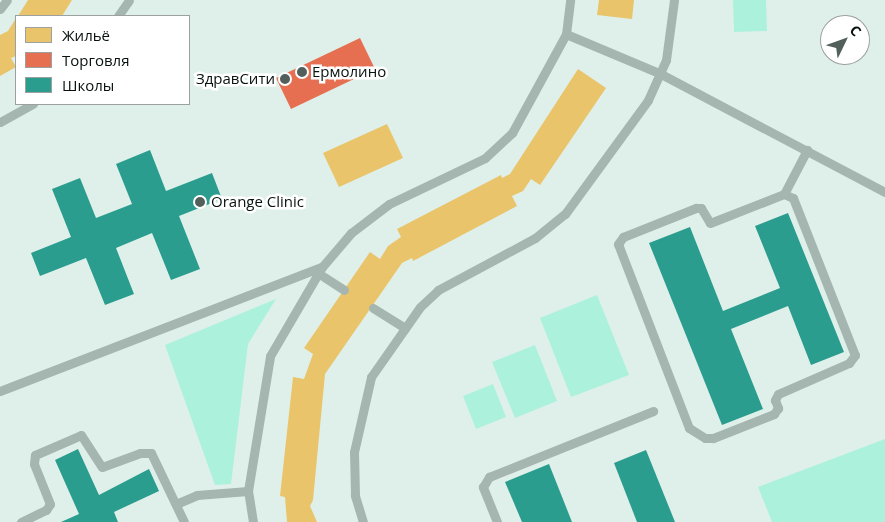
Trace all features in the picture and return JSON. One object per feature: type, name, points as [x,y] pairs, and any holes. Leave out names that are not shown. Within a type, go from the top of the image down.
[{"type":"lane","points":[[0,8],[7,0]]},
{"type":"lane","points":[[119,15],[129,0]]},
{"type":"lane","points":[[253,522],[248,491],[270,356],[320,270],[351,233],[389,204],[485,158],[512,133],[566,34],[570,0]]},
{"type":"lane","points":[[363,522],[355,495],[354,452],[371,377],[405,328],[438,290],[535,238],[564,214],[648,100],[661,74],[670,44],[674,0]]},
{"type":"lane","points":[[566,34],[661,74],[885,192]]},
{"type":"lane","points":[[0,122],[31,105]]},
{"type":"lane","points":[[784,194],[793,198],[855,355],[849,363],[778,394],[778,410],[774,414],[713,438],[705,438],[689,428],[618,244],[623,237],[696,208],[701,208],[710,223],[784,194],[807,150]]},
{"type":"lane","points":[[320,270],[344,290]]},
{"type":"lane","points":[[0,391],[320,270]]},
{"type":"lane","points":[[373,308],[405,328]]},
{"type":"lane","points":[[497,522],[483,488],[489,476],[653,411]]},
{"type":"lane","points":[[21,522],[46,510],[50,504],[34,464],[35,455],[78,436],[85,437],[102,467],[140,453],[151,453],[184,522]]},
{"type":"lane","points":[[176,504],[197,495],[248,491]]},
{"type":"green space","points":[[733,0],[766,0],[767,31],[734,32]]},
{"type":"green space","points":[[597,295],[629,375],[571,397],[540,318]]},
{"type":"green space","points":[[276,299],[248,344],[231,484],[215,485],[165,345]]},
{"type":"green space","points":[[535,345],[557,401],[515,418],[492,362]]},
{"type":"green space","points":[[493,384],[506,417],[476,429],[463,396]]},
{"type":"green space","points":[[885,439],[885,522],[772,522],[758,487]]},
{"type":"building: Жильё","points":[[28,0],[72,0],[63,15],[19,15]]},
{"type":"building: Жильё","points":[[599,0],[634,0],[632,19],[597,15]]},
{"type":"building: Жильё","points":[[15,20],[15,56],[11,58],[15,68],[0,76],[0,35],[8,31]]},
{"type":"building: Жильё","points":[[578,69],[606,88],[540,185],[531,179],[523,191],[512,196],[517,206],[413,261],[412,258],[402,263],[325,374],[313,500],[310,506],[317,522],[287,522],[285,497],[280,496],[293,377],[304,379],[313,354],[304,348],[370,252],[380,259],[388,246],[401,237],[397,229],[501,175],[502,178],[510,174]]},
{"type":"building: Жильё","points":[[387,124],[403,158],[339,187],[323,153]]},
{"type":"building: Торговля","points":[[360,38],[375,69],[291,109],[276,78]]},
{"type":"building: Школы","points":[[150,150],[166,191],[212,173],[222,199],[179,216],[200,269],[171,280],[152,233],[116,248],[134,294],[105,305],[86,258],[40,276],[31,253],[71,237],[52,189],[80,178],[96,218],[132,204],[116,164]]},
{"type":"building: Школы","points":[[788,213],[844,352],[811,365],[788,306],[731,329],[763,409],[722,425],[649,243],[690,227],[723,311],[780,288],[755,226]]},
{"type":"building: Школы","points":[[78,449],[99,495],[149,469],[159,491],[114,512],[118,522],[61,522],[79,514],[55,460]]},
{"type":"building: Школы","points":[[646,450],[675,522],[637,522],[614,463]]},
{"type":"building: Школы","points":[[549,464],[572,522],[522,522],[505,482]]},
{"type":"place","name":"Ермолино","points":[[302,72]]},
{"type":"place","name":"ЗдравСити","points":[[285,79]]},
{"type":"place","name":"Orange Clinic","points":[[200,202]]}]
